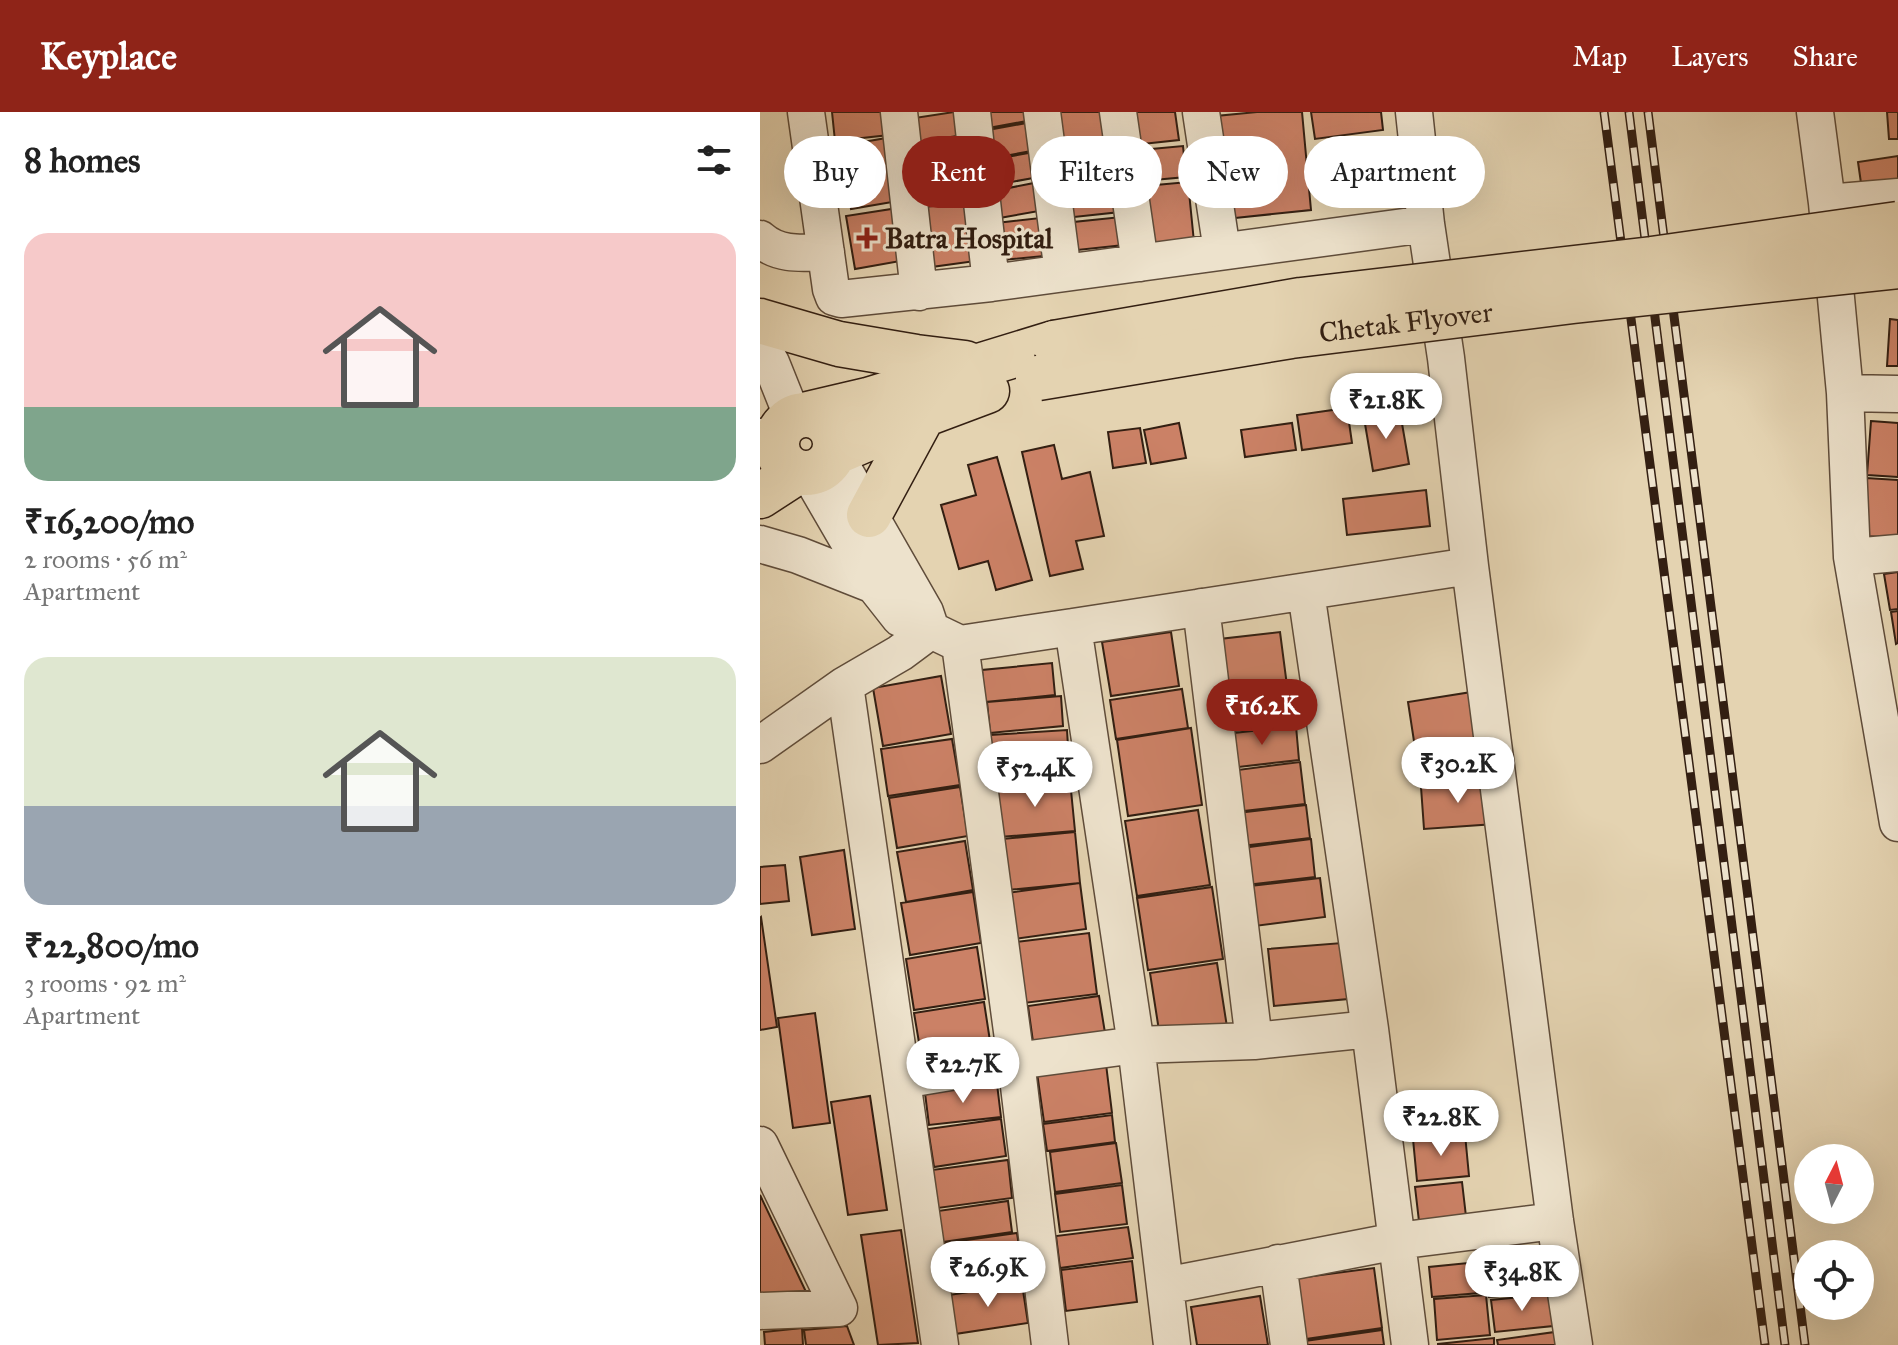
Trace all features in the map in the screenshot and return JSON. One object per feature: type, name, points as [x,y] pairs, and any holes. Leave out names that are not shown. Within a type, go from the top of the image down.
[{"type":"main road","name":"Chetak Flyover","points":[[788,437],[923,415],[1011,382],[1046,360],[1301,300],[1652,259],[1898,224]]},
{"type":"main road","name":"Chetak Flyover","points":[[788,437],[868,400],[979,365],[1291,336],[1573,301],[1898,266]]},
{"type":"main road","points":[[760,321],[839,344],[979,365]]},
{"type":"main road","points":[[869,515],[923,415]]},
{"type":"main road","points":[[760,496],[788,437]]},
{"type":"street","points":[[806,112],[831,289],[834,297],[841,299],[991,283],[1426,224]]},
{"type":"street","points":[[899,112],[919,292]]},
{"type":"street","points":[[972,112],[991,283]]},
{"type":"street","points":[[1042,112],[1063,273]]},
{"type":"street","points":[[1118,112],[1140,263]]},
{"type":"street","points":[[1201,112],[1222,251]]},
{"type":"street","points":[[1414,112],[1470,566],[1555,1221],[1574,1345]]},
{"type":"street","points":[[1815,112],[1845,393],[1852,557],[1898,823]]},
{"type":"street","points":[[1827,203],[1898,197]]},
{"type":"street","points":[[760,239],[768,246],[790,253],[826,252]]},
{"type":"street","points":[[760,344],[771,363],[788,437],[874,585],[900,618],[946,637]]},
{"type":"street","points":[[1845,393],[1898,394]]},
{"type":"street","points":[[788,437],[869,515],[925,612],[946,637],[1016,1061],[1050,1345]]},
{"type":"street","points":[[760,544],[798,555],[874,585]]},
{"type":"street","points":[[1852,557],[1898,553]]},
{"type":"street","points":[[760,745],[845,685],[900,653],[946,637],[1073,627],[1470,566]]},
{"type":"street","points":[[1306,592],[1370,1029],[1410,1345]]},
{"type":"street","points":[[1201,607],[1254,1041]]},
{"type":"street","points":[[1073,627],[1136,1045],[1172,1345]]},
{"type":"street","points":[[845,685],[940,1345]]},
{"type":"street","points":[[902,1080],[1136,1045],[1254,1041],[1370,1029]]},
{"type":"street","points":[[760,1145],[839,1308],[760,1311]]},
{"type":"street","points":[[1165,1286],[1397,1241],[1555,1221]]},
{"type":"street","points":[[1278,1263],[1289,1345]]},
{"type":"building","points":[[832,112],[886,112],[889,135],[834,136]]},
{"type":"building","points":[[967,112],[970,134],[911,136],[908,119]]},
{"type":"building","points":[[980,112],[1031,112],[1032,120],[983,129]]},
{"type":"building","points":[[1052,112],[1104,112],[1107,136],[1054,136]]},
{"type":"building","points":[[1120,112],[1175,112],[1178,140],[1162,142],[1162,136],[1123,136]]},
{"type":"building","points":[[1302,112],[1304,208],[1311,210],[1226,219],[1225,208],[1288,208],[1288,136],[1218,136],[1216,116]]},
{"type":"building","points":[[1311,112],[1381,112],[1383,130],[1315,136]]},
{"type":"building","points":[[1887,112],[1898,112],[1898,139],[1889,139]]},
{"type":"building","points":[[1032,122],[1034,136],[1031,136],[1031,151],[1015,154],[1015,136],[978,136],[977,132]]},
{"type":"building","points":[[892,137],[902,200],[886,203],[886,138]]},
{"type":"building","points":[[1178,146],[1178,178],[1162,179],[1162,148]]},
{"type":"building","points":[[1031,153],[1031,178],[1015,181],[1015,155]]},
{"type":"building","points":[[1898,156],[1898,192],[1863,197],[1858,162]]},
{"type":"building","points":[[1178,183],[1178,208],[1191,208],[1194,242],[1140,248],[1136,208],[1162,208],[1162,184]]},
{"type":"building","points":[[1031,184],[1031,208],[1038,208],[1039,211],[988,220],[986,208],[1015,208],[1015,187]]},
{"type":"building","points":[[898,208],[906,260],[855,269],[846,216]]},
{"type":"building","points":[[916,208],[977,208],[983,260],[924,268]]},
{"type":"building","points":[[1064,208],[1119,208],[1120,212],[1065,218]]},
{"type":"building","points":[[1121,217],[1124,245],[1068,251],[1064,223]]},
{"type":"building","points":[[1040,218],[1044,256],[992,261],[988,224]]},
{"type":"building","points":[[1890,319],[1898,320],[1898,366],[1887,366]]},
{"type":"building","points":[[1347,408],[1352,443],[1302,450],[1297,415]]},
{"type":"building","points":[[1400,412],[1409,464],[1373,471],[1364,418]]},
{"type":"building","points":[[1871,421],[1898,423],[1898,477],[1867,475]]},
{"type":"building","points":[[1179,423],[1186,458],[1151,464],[1144,430]]},
{"type":"building","points":[[1292,423],[1296,450],[1245,457],[1241,430]]},
{"type":"building","points":[[1140,428],[1146,463],[1113,468],[1108,432]]},
{"type":"building","points":[[1054,445],[1062,479],[1090,472],[1104,536],[1076,541],[1083,569],[1050,576],[1022,452]]},
{"type":"building","points":[[997,457],[1032,580],[996,590],[988,561],[959,569],[941,505],[976,495],[968,465]]},
{"type":"building","points":[[1866,478],[1898,480],[1898,538],[1863,536]]},
{"type":"building","points":[[1426,490],[1430,526],[1347,535],[1343,499]]},
{"type":"building","points":[[1898,572],[1898,609],[1890,610],[1884,574]]},
{"type":"building","points":[[1898,611],[1898,643],[1896,644],[1891,612]]},
{"type":"building","points":[[1171,632],[1179,686],[1111,696],[1102,642]]},
{"type":"building","points":[[1280,632],[1292,724],[1223,732],[1211,640]]},
{"type":"building","points":[[1052,663],[1055,695],[985,702],[982,670]]},
{"type":"building","points":[[941,676],[951,734],[883,746],[873,688]]},
{"type":"building","points":[[1182,689],[1188,728],[1116,739],[1110,700]]},
{"type":"building","points":[[1478,691],[1491,781],[1421,787],[1408,702]]},
{"type":"building","points":[[1061,696],[1063,726],[990,733],[987,702]]},
{"type":"building","points":[[1296,726],[1299,760],[1230,768],[1225,734]]},
{"type":"building","points":[[1191,728],[1202,805],[1128,816],[1117,740]]},
{"type":"building","points":[[1067,730],[1070,779],[994,784],[990,735]]},
{"type":"building","points":[[952,739],[960,785],[888,796],[881,749]]},
{"type":"building","points":[[1300,762],[1305,804],[1235,812],[1230,771]]},
{"type":"building","points":[[1070,780],[1075,831],[999,837],[995,786]]},
{"type":"building","points":[[1491,781],[1495,824],[1424,829],[1421,787]]},
{"type":"building","points":[[960,787],[968,836],[897,848],[889,798]]},
{"type":"building","points":[[1306,805],[1310,838],[1241,846],[1237,813]]},
{"type":"building","points":[[1198,810],[1210,885],[1137,896],[1125,821]]},
{"type":"building","points":[[1075,832],[1080,883],[1007,890],[1002,839]]},
{"type":"building","points":[[1311,839],[1315,877],[1246,885],[1242,848]]},
{"type":"building","points":[[965,841],[973,890],[906,902],[897,852]]},
{"type":"building","points":[[844,850],[855,929],[812,935],[800,857]]},
{"type":"building","points":[[785,865],[789,901],[760,904],[760,867]]},
{"type":"building","points":[[1320,878],[1325,917],[1255,926],[1250,886]]},
{"type":"building","points":[[1080,883],[1086,929],[1014,939],[1007,893]]},
{"type":"building","points":[[1212,887],[1223,959],[1148,970],[1137,898]]},
{"type":"building","points":[[973,892],[981,943],[910,955],[901,903]]},
{"type":"building","points":[[760,918],[777,1027],[760,1030]]},
{"type":"building","points":[[1089,933],[1097,994],[1024,1003],[1016,942]]},
{"type":"building","points":[[1342,943],[1348,999],[1274,1006],[1268,949]]},
{"type":"building","points":[[977,947],[985,999],[914,1010],[906,959]]},
{"type":"building","points":[[1217,963],[1227,1027],[1160,1037],[1150,973]]},
{"type":"building","points":[[1099,996],[1106,1039],[1034,1049],[1028,1006]]},
{"type":"building","points":[[984,1002],[992,1054],[923,1066],[914,1013]]},
{"type":"building","points":[[815,1013],[830,1123],[793,1128],[778,1018]]},
{"type":"building","points":[[1106,1064],[1112,1113],[1044,1122],[1037,1073]]},
{"type":"building","points":[[997,1084],[1001,1117],[929,1125],[925,1093]]},
{"type":"building","points":[[870,1096],[887,1210],[848,1215],[831,1102]]},
{"type":"building","points":[[1112,1115],[1115,1142],[1047,1151],[1043,1124]]},
{"type":"building","points":[[1001,1119],[1006,1156],[934,1167],[928,1129]]},
{"type":"building","points":[[1465,1134],[1469,1176],[1417,1181],[1413,1139]]},
{"type":"building","points":[[1116,1143],[1122,1183],[1055,1192],[1050,1152]]},
{"type":"building","points":[[1008,1160],[1012,1198],[938,1208],[932,1170]]},
{"type":"building","points":[[1462,1182],[1467,1225],[1420,1230],[1415,1187]]},
{"type":"building","points":[[1122,1185],[1127,1224],[1060,1232],[1055,1194]]},
{"type":"building","points":[[760,1195],[808,1296],[760,1306]]},
{"type":"building","points":[[1008,1201],[1012,1232],[943,1242],[938,1211]]},
{"type":"building","points":[[1128,1227],[1133,1258],[1060,1268],[1056,1236]]},
{"type":"building","points":[[901,1230],[918,1343],[878,1345],[861,1235]]},
{"type":"building","points":[[1017,1233],[1023,1273],[950,1283],[945,1243]]},
{"type":"building","points":[[1545,1257],[1548,1292],[1489,1297],[1486,1263]]},
{"type":"building","points":[[1132,1261],[1137,1302],[1066,1311],[1061,1270]]},
{"type":"building","points":[[1478,1262],[1480,1293],[1432,1297],[1429,1267]]},
{"type":"building","points":[[1374,1268],[1382,1328],[1306,1339],[1298,1278]]},
{"type":"building","points":[[1022,1284],[1028,1323],[955,1334],[949,1295]]},
{"type":"building","points":[[1550,1294],[1553,1326],[1495,1332],[1491,1300]]},
{"type":"building","points":[[1486,1295],[1490,1335],[1437,1340],[1434,1299]]},
{"type":"building","points":[[1260,1296],[1268,1345],[1197,1345],[1191,1307]]},
{"type":"building","points":[[847,1326],[854,1345],[806,1345],[804,1330]]},
{"type":"building","points":[[802,1328],[803,1345],[765,1345],[764,1332]]},
{"type":"building","points":[[1382,1330],[1384,1345],[1306,1345],[1305,1341]]},
{"type":"building","points":[[1555,1332],[1557,1345],[1498,1345],[1497,1340]]},
{"type":"building","points":[[1494,1338],[1494,1345],[1438,1345],[1438,1344]]},
{"type":"railway","points":[[1604,112],[1765,1345]]},
{"type":"railway","points":[[1629,112],[1785,1345]]},
{"type":"railway","points":[[1648,112],[1805,1345]]},
{"type":"place","name":"Batra Hospital","points":[[867,238]]}]
